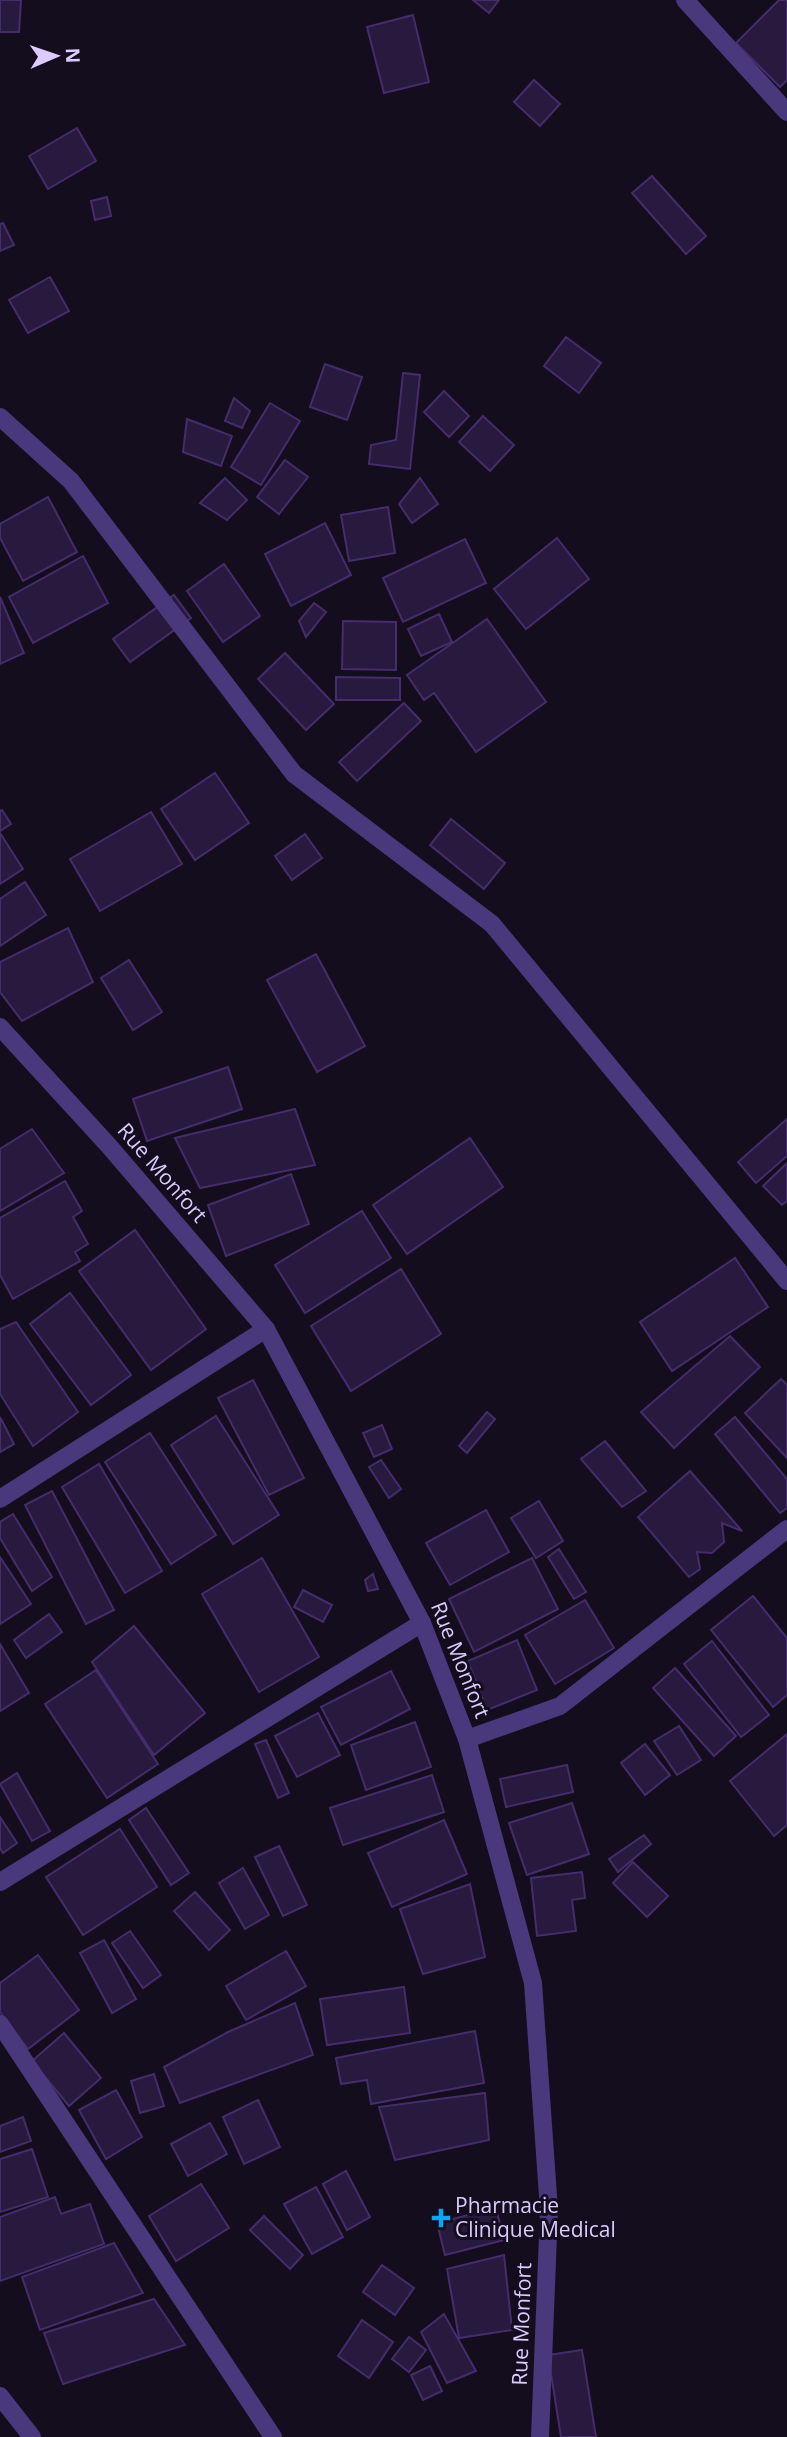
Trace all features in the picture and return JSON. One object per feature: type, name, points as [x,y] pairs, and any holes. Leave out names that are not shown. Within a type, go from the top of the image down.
[{"type":"street","points":[[685,0],[787,112]]},
{"type":"street","points":[[0,417],[71,481],[294,774],[492,924],[787,1281]]},
{"type":"street","name":"Rue Monfort","points":[[0,1027],[109,1146],[266,1329],[422,1623],[467,1739],[533,1983],[550,2210],[540,2437]]},
{"type":"street","points":[[0,1499],[266,1329]]},
{"type":"street","points":[[467,1739],[560,1706],[787,1529]]},
{"type":"street","points":[[0,1882],[422,1623]]},
{"type":"street","points":[[0,2024],[272,2437]]},
{"type":"street","points":[[0,2396],[32,2437]]},
{"type":"building","points":[[0,0],[21,0],[19,32],[0,32]]},
{"type":"building","points":[[473,0],[499,0],[489,13]]},
{"type":"building","points":[[779,0],[787,0],[787,80],[780,87],[736,43]]},
{"type":"building","points":[[413,15],[429,82],[384,93],[367,27]]},
{"type":"building","points":[[534,80],[560,104],[540,126],[514,102]]},
{"type":"building","points":[[77,128],[96,161],[48,189],[29,156]]},
{"type":"building","points":[[652,176],[706,236],[686,254],[632,193]]},
{"type":"building","points":[[107,197],[111,216],[95,220],[91,201]]},
{"type":"building","points":[[3,223],[14,245],[0,251],[0,224]]},
{"type":"building","points":[[50,277],[69,311],[28,333],[9,300]]},
{"type":"building","points":[[566,337],[601,363],[579,393],[544,366]]},
{"type":"building","points":[[325,364],[362,377],[347,420],[310,407]]},
{"type":"building","points":[[403,373],[420,375],[410,469],[369,464],[371,445],[396,440]]},
{"type":"building","points":[[444,391],[469,416],[449,437],[424,412]]},
{"type":"building","points":[[234,398],[250,411],[242,428],[225,421]]},
{"type":"building","points":[[270,403],[300,421],[261,485],[231,467]]},
{"type":"building","points":[[483,416],[514,445],[490,471],[459,442]]},
{"type":"building","points":[[187,419],[232,436],[221,466],[183,452]]},
{"type":"building","points":[[285,460],[308,477],[279,514],[257,497]]},
{"type":"building","points":[[225,478],[247,500],[227,520],[200,503]]},
{"type":"building","points":[[420,478],[438,504],[412,523],[399,504]]},
{"type":"building","points":[[48,497],[77,552],[23,581],[0,538],[0,524]]},
{"type":"building","points":[[388,507],[395,553],[349,561],[341,515]]},
{"type":"building","points":[[325,523],[351,575],[291,606],[265,554]]},
{"type":"building","points":[[557,538],[589,579],[526,629],[494,589]]},
{"type":"building","points":[[465,539],[486,583],[403,622],[383,578]]},
{"type":"building","points":[[83,556],[108,603],[33,643],[9,597]]},
{"type":"building","points":[[224,564],[260,616],[223,642],[187,591]]},
{"type":"building","points":[[174,595],[191,618],[130,662],[113,639]]},
{"type":"building","points":[[0,597],[24,653],[0,664]]},
{"type":"building","points":[[314,603],[326,612],[306,637],[299,621]]},
{"type":"building","points":[[439,614],[452,642],[421,656],[408,629]]},
{"type":"building","points":[[487,619],[546,702],[476,752],[434,693],[424,700],[407,675]]},
{"type":"building","points":[[343,621],[396,622],[396,670],[342,669]]},
{"type":"building","points":[[285,653],[334,704],[306,730],[258,679]]},
{"type":"building","points":[[336,677],[400,678],[400,700],[336,700]]},
{"type":"building","points":[[404,703],[421,721],[357,781],[339,762]]},
{"type":"building","points":[[215,773],[249,823],[195,860],[161,809]]},
{"type":"building","points":[[2,810],[11,824],[0,831],[0,811]]},
{"type":"building","points":[[151,812],[182,864],[100,911],[70,859]]},
{"type":"building","points":[[451,819],[505,863],[484,889],[430,845]]},
{"type":"building","points":[[0,833],[23,869],[0,884]]},
{"type":"building","points":[[305,834],[322,858],[292,880],[275,856]]},
{"type":"building","points":[[25,882],[46,915],[0,946],[0,899]]},
{"type":"building","points":[[68,928],[93,982],[22,1021],[0,992],[0,962]]},
{"type":"building","points":[[316,954],[365,1046],[317,1072],[267,980]]},
{"type":"building","points":[[129,960],[162,1012],[133,1030],[101,978]]},
{"type":"building","points":[[228,1067],[242,1109],[147,1141],[133,1099]]},
{"type":"building","points":[[295,1109],[315,1165],[200,1188],[175,1138]]},
{"type":"building","points":[[787,1119],[787,1156],[756,1183],[738,1162]]},
{"type":"building","points":[[32,1129],[64,1173],[0,1211],[0,1149]]},
{"type":"building","points":[[470,1138],[503,1187],[407,1254],[373,1205]]},
{"type":"building","points":[[787,1163],[787,1201],[782,1205],[763,1186]]},
{"type":"building","points":[[291,1174],[309,1224],[226,1256],[208,1205]]},
{"type":"building","points":[[65,1181],[82,1211],[73,1217],[88,1244],[75,1252],[80,1261],[13,1299],[0,1275],[0,1218]]},
{"type":"building","points":[[362,1211],[391,1258],[305,1313],[275,1265]]},
{"type":"building","points":[[135,1230],[206,1329],[151,1370],[79,1271]]},
{"type":"building","points":[[735,1258],[768,1307],[672,1371],[640,1322]]},
{"type":"building","points":[[401,1269],[441,1334],[351,1391],[311,1326]]},
{"type":"building","points":[[70,1293],[131,1375],[91,1405],[30,1324]]},
{"type":"building","points":[[16,1322],[78,1412],[33,1446],[0,1394],[0,1329]]},
{"type":"building","points":[[730,1336],[760,1367],[674,1448],[641,1412]]},
{"type":"building","points":[[781,1379],[787,1385],[787,1458],[745,1413]]},
{"type":"building","points":[[253,1380],[304,1478],[269,1495],[218,1398]]},
{"type":"building","points":[[487,1412],[495,1419],[467,1453],[459,1446]]},
{"type":"building","points":[[216,1416],[279,1515],[233,1544],[171,1445]]},
{"type":"building","points":[[0,1417],[14,1444],[0,1452]]},
{"type":"building","points":[[735,1417],[787,1479],[787,1508],[780,1513],[715,1434]]},
{"type":"building","points":[[382,1425],[392,1449],[374,1457],[363,1433]]},
{"type":"building","points":[[150,1433],[216,1535],[171,1564],[105,1462]]},
{"type":"building","points":[[605,1441],[646,1491],[622,1507],[581,1459]]},
{"type":"building","points":[[381,1460],[401,1489],[389,1498],[369,1467]]},
{"type":"building","points":[[99,1464],[162,1571],[125,1593],[62,1487]]},
{"type":"building","points":[[690,1471],[742,1531],[722,1523],[724,1542],[712,1553],[697,1552],[700,1569],[689,1577],[638,1517]]},
{"type":"building","points":[[52,1491],[114,1610],[86,1624],[25,1505]]},
{"type":"building","points":[[539,1501],[563,1541],[536,1558],[511,1518]]},
{"type":"building","points":[[486,1510],[509,1552],[450,1585],[426,1543]]},
{"type":"building","points":[[13,1514],[52,1577],[32,1591],[0,1538],[0,1522]]},
{"type":"building","points":[[559,1549],[586,1592],[574,1599],[548,1557]]},
{"type":"building","points":[[0,1557],[31,1604],[0,1624]]},
{"type":"building","points":[[262,1558],[319,1657],[259,1692],[202,1594]]},
{"type":"building","points":[[532,1558],[558,1609],[474,1652],[449,1599]]},
{"type":"building","points":[[373,1574],[378,1589],[368,1591],[365,1580]]},
{"type":"building","points":[[303,1590],[332,1605],[323,1622],[294,1607]]},
{"type":"building","points":[[753,1596],[787,1638],[787,1695],[773,1707],[711,1630]]},
{"type":"building","points":[[585,1600],[614,1648],[555,1684],[525,1635]]},
{"type":"building","points":[[49,1614],[62,1632],[26,1658],[14,1640]]},
{"type":"building","points":[[134,1626],[205,1713],[154,1755],[92,1662]]},
{"type":"building","points":[[517,1640],[537,1690],[487,1710],[468,1661]]},
{"type":"building","points":[[712,1641],[769,1715],[741,1737],[684,1664]]},
{"type":"building","points":[[0,1644],[29,1693],[0,1711]]},
{"type":"building","points":[[675,1668],[736,1736],[714,1756],[653,1688]]},
{"type":"building","points":[[96,1670],[158,1764],[107,1798],[45,1704]]},
{"type":"building","points":[[391,1671],[410,1709],[341,1745],[321,1707]]},
{"type":"building","points":[[318,1713],[340,1755],[297,1777],[275,1736]]},
{"type":"building","points":[[415,1722],[431,1767],[366,1790],[351,1745]]},
{"type":"building","points":[[679,1726],[701,1760],[677,1775],[654,1741]]},
{"type":"building","points":[[787,1734],[787,1825],[774,1836],[730,1781]]},
{"type":"building","points":[[266,1740],[289,1793],[278,1798],[255,1744]]},
{"type":"building","points":[[645,1744],[670,1775],[645,1795],[621,1763]]},
{"type":"building","points":[[567,1765],[573,1792],[506,1807],[500,1779]]},
{"type":"building","points":[[17,1773],[50,1831],[32,1841],[0,1784]]},
{"type":"building","points":[[432,1775],[444,1812],[343,1845],[330,1808]]},
{"type":"building","points":[[572,1803],[589,1854],[527,1875],[509,1823]]},
{"type":"building","points":[[146,1808],[189,1873],[171,1885],[129,1820]]},
{"type":"building","points":[[0,1817],[17,1843],[3,1853],[0,1848]]},
{"type":"building","points":[[444,1820],[467,1874],[392,1907],[368,1853]]},
{"type":"building","points":[[120,1829],[157,1887],[83,1935],[46,1877]]},
{"type":"building","points":[[644,1835],[651,1844],[618,1872],[609,1859]]},
{"type":"building","points":[[279,1846],[307,1905],[283,1916],[255,1857]]},
{"type":"building","points":[[633,1862],[668,1896],[647,1917],[613,1883]]},
{"type":"building","points":[[243,1868],[269,1915],[245,1929],[219,1883]]},
{"type":"building","points":[[582,1872],[585,1898],[572,1900],[576,1931],[537,1936],[531,1878]]},
{"type":"building","points":[[470,1884],[485,1957],[423,1974],[400,1909]]},
{"type":"building","points":[[195,1892],[230,1930],[209,1950],[174,1911]]},
{"type":"building","points":[[130,1931],[161,1975],[143,1988],[112,1943]]},
{"type":"building","points":[[104,1940],[136,1999],[112,2013],[80,1953]]},
{"type":"building","points":[[286,1951],[306,1986],[246,2020],[226,1986]]},
{"type":"building","points":[[38,1955],[79,2010],[28,2049],[0,2012],[0,1983]]},
{"type":"building","points":[[404,1987],[410,2033],[327,2045],[320,1999]]},
{"type":"building","points":[[295,2003],[313,2055],[180,2103],[164,2067],[228,2032]]},
{"type":"building","points":[[475,2031],[484,2083],[371,2104],[367,2080],[341,2084],[336,2058]]},
{"type":"building","points":[[64,2033],[101,2078],[69,2106],[32,2061]]},
{"type":"building","points":[[154,2074],[164,2106],[140,2113],[131,2081]]},
{"type":"building","points":[[116,2090],[142,2137],[106,2159],[79,2110]]},
{"type":"building","points":[[485,2093],[489,2140],[395,2160],[379,2107]]},
{"type":"building","points":[[258,2100],[280,2147],[244,2164],[223,2117]]},
{"type":"building","points":[[23,2117],[31,2141],[0,2152],[0,2126]]},
{"type":"building","points":[[210,2123],[227,2154],[188,2176],[171,2144]]},
{"type":"building","points":[[32,2149],[48,2197],[0,2212],[0,2159]]},
{"type":"building","points":[[346,2171],[370,2217],[347,2230],[323,2184]]},
{"type":"building","points":[[201,2184],[229,2228],[176,2261],[149,2216]]},
{"type":"building","points":[[316,2187],[343,2237],[312,2254],[284,2204]]},
{"type":"building","points":[[55,2197],[61,2214],[90,2204],[104,2244],[0,2281],[0,2217]]},
{"type":"building","points":[[496,2208],[504,2240],[445,2255],[437,2223]]},
{"type":"building","points":[[264,2216],[303,2255],[290,2269],[250,2230]]},
{"type":"building","points":[[114,2243],[143,2293],[40,2330],[22,2277]]},
{"type":"building","points":[[504,2255],[512,2330],[459,2338],[447,2269]]},
{"type":"building","points":[[382,2265],[414,2288],[395,2315],[363,2292]]},
{"type":"building","points":[[154,2299],[185,2345],[63,2384],[44,2333]]},
{"type":"building","points":[[444,2314],[476,2371],[447,2383],[421,2332]]},
{"type":"building","points":[[362,2320],[393,2342],[369,2378],[338,2356]]},
{"type":"building","points":[[409,2337],[426,2350],[409,2372],[392,2359]]},
{"type":"building","points":[[582,2350],[596,2437],[561,2437],[548,2355]]},
{"type":"building","points":[[430,2366],[442,2391],[423,2400],[411,2375]]},
{"type":"place","name":"Pharmacie Clinique Medical","points":[[441,2218]]}]
